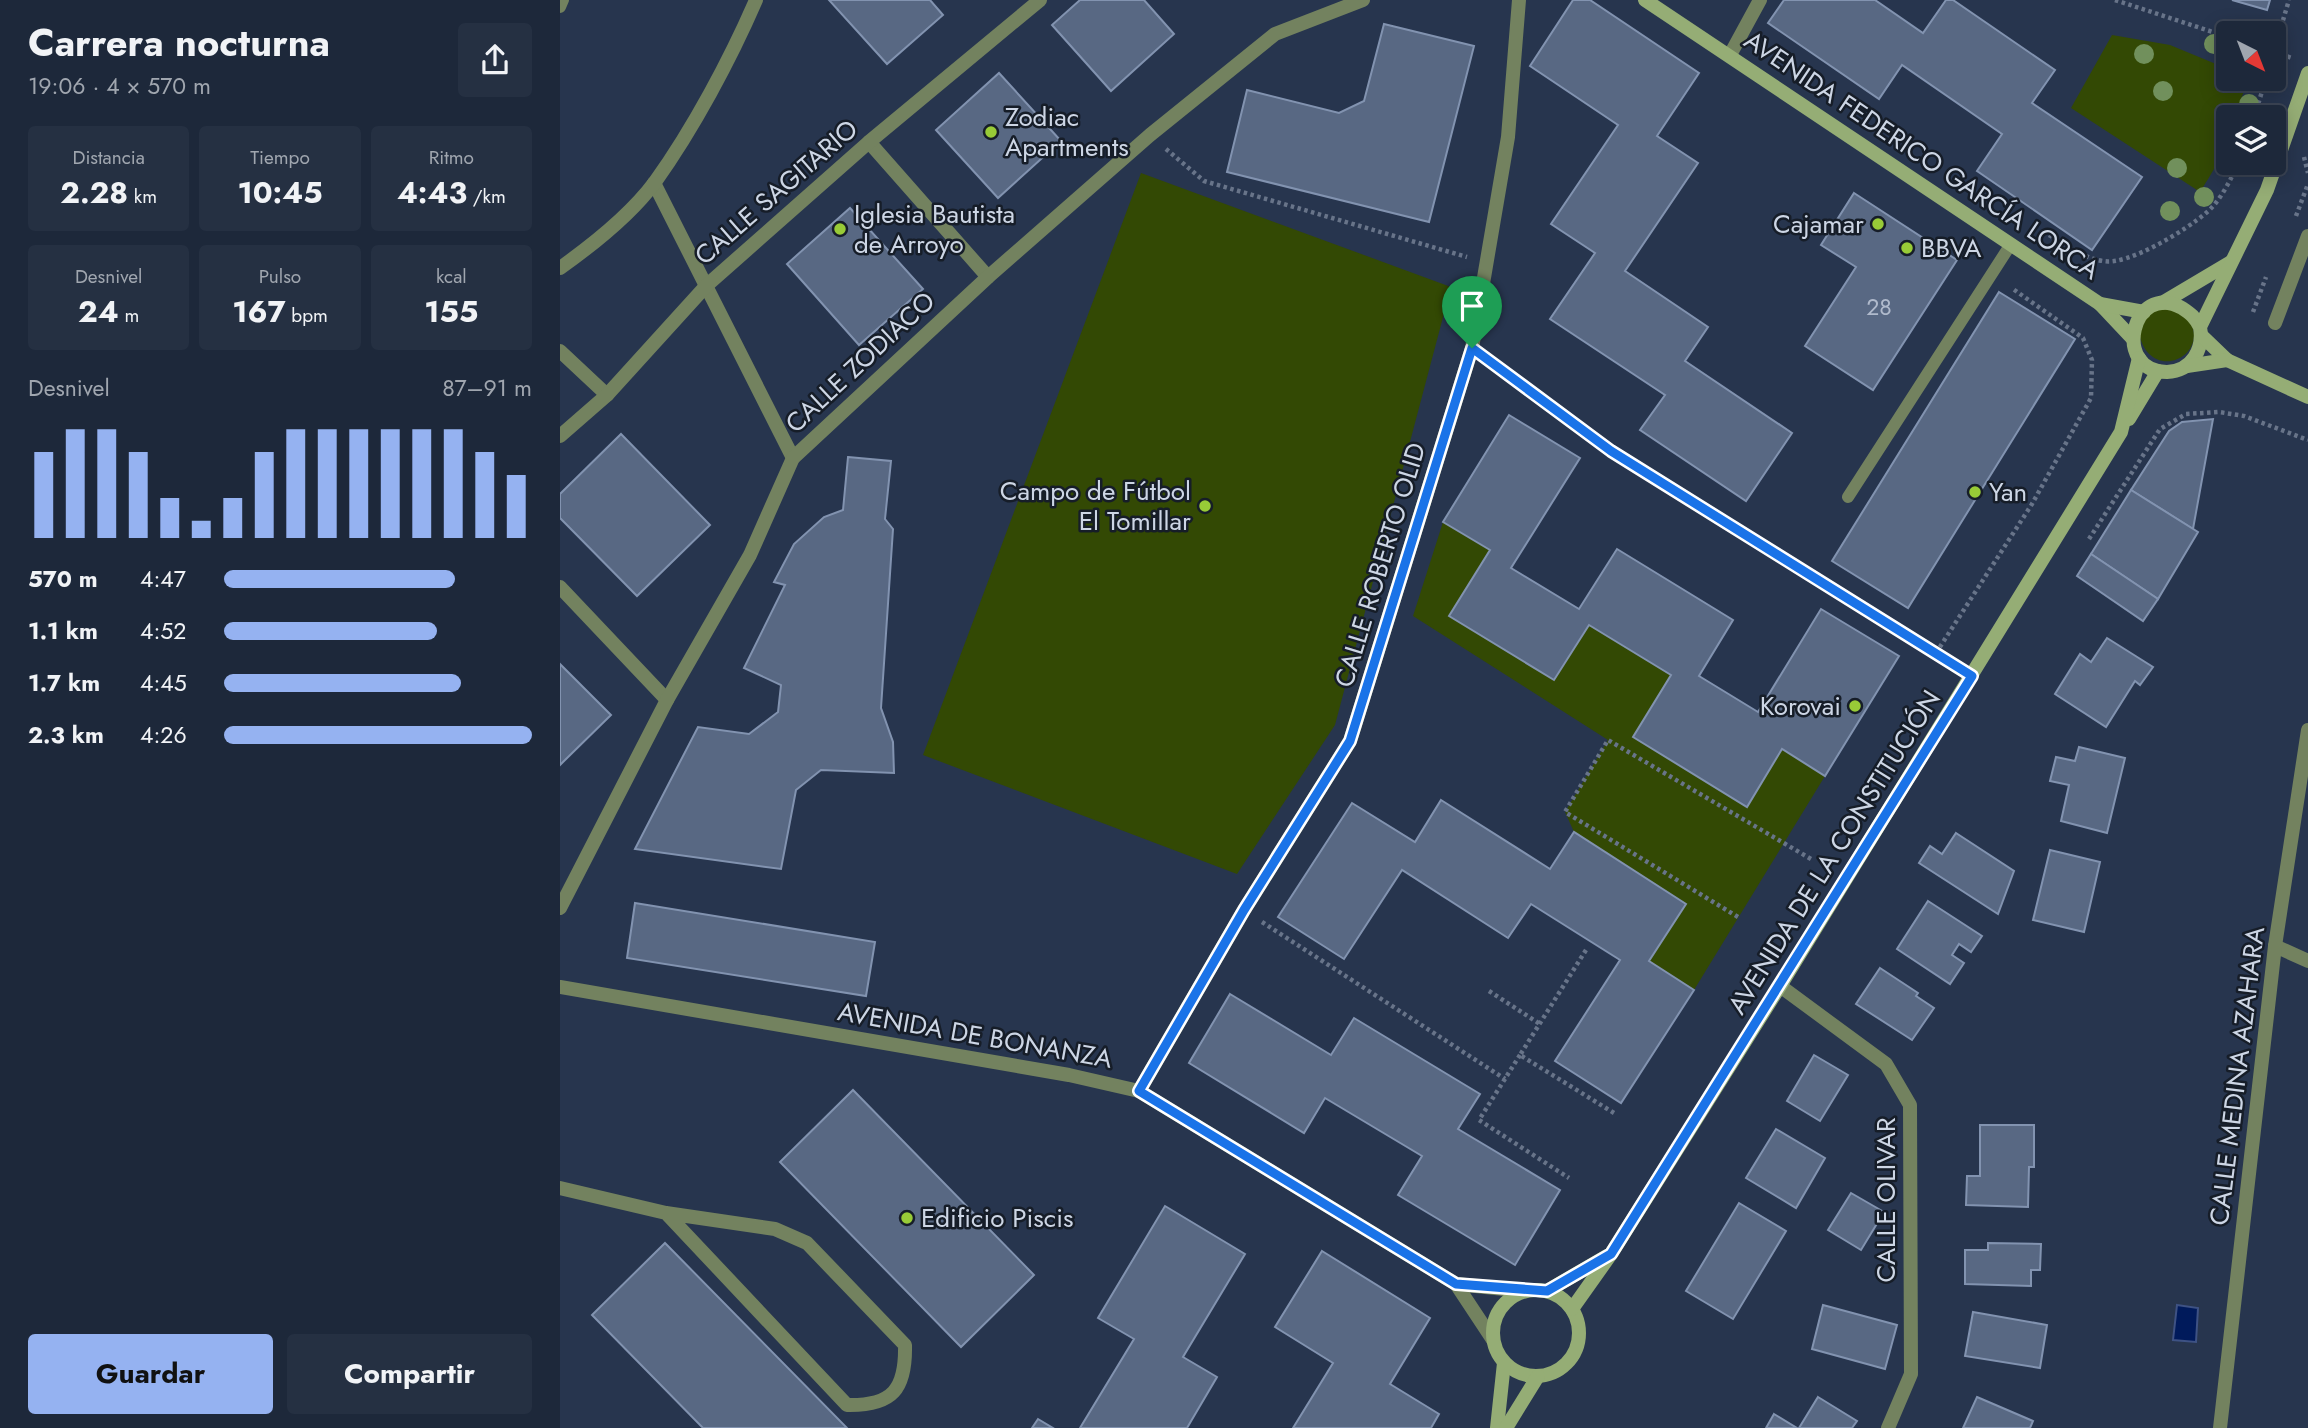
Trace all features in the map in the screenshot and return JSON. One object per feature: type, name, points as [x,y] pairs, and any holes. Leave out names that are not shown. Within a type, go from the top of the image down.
[{"type":"main road","name":"AVENIDA FEDERICO GARCÍA LORCA","points":[[1645,0],[2101,304]]},
{"type":"main road","points":[[2186,366],[2195,359],[2201,331],[2267,190],[2308,73]]},
{"type":"main road","points":[[2132,338],[2136,321],[2144,312],[2232,261]]},
{"type":"main road","points":[[2162,303],[2171,302],[2195,316],[2201,331],[2227,359],[2308,397]]},
{"type":"main road","points":[[2101,304],[2144,312]]},
{"type":"main road","points":[[2101,304],[2132,338],[2139,358],[2158,371],[2170,372],[2186,366],[2227,359]]},
{"type":"main road","name":"AVENIDA DE LA CONSTITUCIÓN","points":[[1572,1309],[1611,1254],[1780,986],[2121,432],[2139,358]]},
{"type":"main road","points":[[2121,432],[2158,371]]},
{"type":"main road","name":"AVENIDA DE LA CONSTITUCIÓN","points":[[1547,1291],[1611,1254]]},
{"type":"main road","points":[[1524,1291],[1547,1291],[1562,1298],[1572,1309],[1578,1323],[1579,1338],[1574,1352],[1553,1373],[1538,1376],[1516,1372],[1504,1363],[1493,1340],[1493,1326],[1498,1312],[1511,1298],[1524,1291]]},
{"type":"main road","points":[[1497,1428],[1504,1363]]},
{"type":"main road","points":[[1506,1428],[1538,1376]]},
{"type":"street","points":[[560,268],[588,249],[654,183],[734,52],[756,0]]},
{"type":"street","name":"CALLE SAGITARIO","points":[[560,436],[607,395],[706,286],[869,142],[1040,0]]},
{"type":"street","name":"CALLE ZODIACO","points":[[560,908],[667,699],[750,555],[793,458],[988,278],[1150,135],[1275,34],[1363,0]]},
{"type":"street","name":"CALLE ROBERTO OLID","points":[[1139,1091],[1244,910],[1350,741],[1472,348],[1507,137],[1519,0]]},
{"type":"street","points":[[1730,55],[1759,0]]},
{"type":"street","points":[[869,142],[988,278]]},
{"type":"street","points":[[654,183],[793,458]]},
{"type":"street","points":[[2275,323],[2308,236]]},
{"type":"street","points":[[560,351],[607,395]]},
{"type":"street","points":[[560,587],[667,699]]},
{"type":"street","name":"CALLE MEDINA AZAHARA","points":[[2220,1428],[2275,946],[2308,730]]},
{"type":"street","points":[[2275,946],[2308,961]]},
{"type":"street","name":"CALLE OLIVAR","points":[[1780,986],[1886,1064],[1910,1105],[1911,1374],[1888,1428]]},
{"type":"street","name":"AVENIDA DE BONANZA","points":[[560,987],[1055,1072],[1139,1091],[1456,1284],[1493,1340]]},
{"type":"street","points":[[560,1188],[666,1213],[775,1229],[807,1243],[905,1345],[905,1367],[901,1386],[885,1399],[863,1405],[846,1405],[666,1213]]},
{"type":"street","name":"AVENIDA DE BONANZA","points":[[1456,1284],[1524,1291]]},
{"type":"lane","points":[[560,7],[563,0]]},
{"type":"lane","points":[[1848,497],[2011,244]]},
{"type":"lane","points":[[1472,348],[1611,451]]},
{"type":"path","points":[[2115,0],[2216,33]]},
{"type":"path","points":[[2283,21],[2289,0]]},
{"type":"path","points":[[1150,135],[1204,181],[1488,263]]},
{"type":"path","points":[[2049,235],[2083,254],[2105,262],[2127,257],[2157,245],[2208,212],[2231,175]]},
{"type":"path","points":[[1936,653],[2032,504],[2091,398],[2092,360],[2083,338],[2068,324],[2012,289]]},
{"type":"path","points":[[2089,539],[2160,429],[2186,414],[2219,412],[2244,416],[2308,440]]},
{"type":"path","points":[[1611,451],[1972,676]]},
{"type":"path","points":[[1738,917],[1564,812],[1608,740],[1811,859]]},
{"type":"path","points":[[1244,910],[1505,1079]]},
{"type":"path","points":[[1569,1178],[1479,1120],[1586,950]]},
{"type":"path","points":[[1489,991],[1540,1024]]},
{"type":"path","points":[[1520,1055],[1614,1113]]},
{"type":"green space","points":[[2112,35],[2170,45],[2216,64],[2216,91],[2244,91],[2239,105],[2216,105],[2216,165],[2200,192],[2071,108]]},
{"type":"green space","name":"Campo de Fútbol El Tomillar","points":[[1141,173],[1451,287],[1335,725],[1237,874],[923,755]]},
{"type":"green space","points":[[2155,306],[2188,314],[2194,332],[2192,345],[2186,354],[2178,359],[2158,360],[2149,354],[2142,343],[2138,326]]},
{"type":"green space","points":[[1443,522],[1490,550],[1450,616],[1554,680],[1589,625],[1671,675],[1633,737],[1746,807],[1782,749],[1825,776],[1694,990],[1649,961],[1686,904],[1574,832],[1565,812],[1608,740],[1413,616]]},
{"type":"shaded area","points":[[2177,1305],[2198,1308],[2196,1342],[2173,1340]]},
{"type":"building","points":[[829,0],[930,0],[943,15],[887,64]]},
{"type":"building","points":[[1080,0],[1144,0],[1174,34],[1111,91],[1052,25]]},
{"type":"building","points":[[1573,0],[1590,0],[1699,73],[1657,136],[1698,163],[1625,271],[1708,327],[1685,361],[1792,433],[1746,501],[1640,430],[1665,395],[1550,319],[1595,253],[1551,224],[1618,125],[1530,66]]},
{"type":"building","points":[[1784,0],[1875,0],[1923,33],[1946,0],[1953,0],[2055,70],[2032,103],[2142,177],[2092,250],[1977,171],[2002,134],[1902,65],[1879,99],[1768,23]]},
{"type":"building","points":[[2232,0],[2270,0],[2267,10]]},
{"type":"building","points":[[1384,24],[1474,46],[1429,222],[1227,172],[1247,90],[1339,113],[1364,101]]},
{"type":"building","points":[[999,73],[1061,141],[998,198],[936,130]]},
{"type":"building","points":[[1854,193],[1957,260],[1873,390],[1805,346],[1856,267],[1821,245]]},
{"type":"building","points":[[850,208],[923,289],[859,345],[787,264]]},
{"type":"building","points":[[1999,292],[2075,339],[1908,608],[1832,561]]},
{"type":"building","points":[[1509,415],[1580,458],[1511,568],[1579,609],[1617,549],[1733,620],[1699,676],[1758,712],[1821,609],[1899,656],[1825,776],[1782,749],[1747,807],[1633,737],[1671,675],[1589,625],[1554,680],[1449,616],[1490,550],[1443,522]]},
{"type":"building","points":[[2213,419],[2193,529],[2131,490],[2169,431],[2182,422]]},
{"type":"building","points":[[621,434],[710,525],[637,596],[560,518],[560,494]]},
{"type":"building","points":[[848,457],[891,461],[885,519],[893,529],[881,708],[893,742],[894,773],[821,770],[796,790],[781,869],[635,849],[698,727],[749,734],[778,712],[781,685],[744,668],[785,585],[774,582],[794,544],[824,517],[843,510]]},
{"type":"building","points":[[2131,490],[2198,532],[2158,599],[2091,554]]},
{"type":"building","points":[[2091,554],[2158,599],[2143,621],[2077,576]]},
{"type":"building","points":[[2107,638],[2153,667],[2140,685],[2135,681],[2106,727],[2055,694],[2080,654],[2091,662]]},
{"type":"building","points":[[560,664],[611,715],[560,765]]},
{"type":"building","points":[[2079,747],[2125,758],[2107,833],[2061,821],[2069,785],[2050,781],[2056,757],[2075,761]]},
{"type":"building","points":[[1441,800],[1550,869],[1574,832],[1686,904],[1649,961],[1694,990],[1621,1103],[1555,1061],[1620,960],[1531,904],[1508,938],[1402,870],[1344,959],[1278,917],[1352,803],[1415,842]]},
{"type":"building","points":[[1956,833],[2014,871],[1998,914],[1919,863],[1930,846],[1942,854]]},
{"type":"building","points":[[2050,850],[2100,862],[2084,932],[2033,920]]},
{"type":"building","points":[[1928,901],[1982,936],[1971,952],[1959,944],[1952,955],[1964,963],[1950,984],[1897,949]]},
{"type":"building","points":[[635,903],[875,942],[866,996],[627,958]]},
{"type":"building","points":[[1880,968],[1918,993],[1916,996],[1934,1008],[1912,1040],[1856,1004]]},
{"type":"building","points":[[1230,994],[1331,1055],[1354,1018],[1480,1094],[1458,1129],[1560,1190],[1515,1265],[1398,1195],[1422,1156],[1325,1098],[1304,1133],[1189,1063]]},
{"type":"building","points":[[1814,1055],[1848,1075],[1820,1121],[1787,1101]]},
{"type":"building","name":"Edificio Piscis","points":[[853,1090],[1034,1275],[961,1347],[780,1162]]},
{"type":"building","points":[[1980,1125],[2034,1125],[2034,1167],[2029,1167],[2028,1207],[1966,1205],[1967,1176],[1980,1176]]},
{"type":"building","points":[[1776,1129],[1825,1158],[1796,1208],[1746,1178]]},
{"type":"building","points":[[1851,1193],[1884,1212],[1861,1250],[1828,1230]]},
{"type":"building","points":[[1739,1203],[1786,1231],[1733,1319],[1686,1291]]},
{"type":"building","points":[[1165,1206],[1245,1254],[1183,1357],[1217,1377],[1187,1428],[1080,1428],[1134,1339],[1098,1318]]},
{"type":"building","points":[[665,1243],[847,1428],[703,1428],[592,1315]]},
{"type":"building","points":[[1988,1243],[2041,1244],[2040,1270],[2031,1270],[2031,1286],[1965,1284],[1965,1250],[1988,1250]]},
{"type":"building","points":[[1322,1251],[1430,1318],[1390,1384],[1439,1414],[1431,1428],[1293,1428],[1333,1363],[1275,1327]]},
{"type":"building","points":[[1823,1305],[1897,1325],[1885,1369],[1812,1349]]},
{"type":"building","points":[[1973,1312],[2047,1325],[2040,1368],[1965,1356]]},
{"type":"building","points":[[1818,1397],[1857,1421],[1852,1428],[1799,1428]]},
{"type":"building","points":[[1977,1397],[2033,1421],[2030,1428],[1963,1428]]},
{"type":"building","points":[[1774,1414],[1797,1428],[1766,1428]]},
{"type":"building","points":[[1038,1419],[1053,1428],[1032,1428]]},
{"type":"place","name":"Zodiac Apartments","points":[[991,132]]},
{"type":"place","name":"Cajamar","points":[[1878,224]]},
{"type":"place","name":"Iglesia Bautista de Arroyo","points":[[840,229]]},
{"type":"place","name":"BBVA","points":[[1907,248]]},
{"type":"place","name":"Yan","points":[[1975,492]]},
{"type":"place","name":"Campo de Fútbol El Tomillar","points":[[1205,506]]},
{"type":"place","name":"Korovai","points":[[1855,706]]},
{"type":"place","name":"Edificio Piscis","points":[[907,1218]]},
{"type":"route","points":[[1472,348],[1611,451],[1972,676],[1611,1254],[1547,1291],[1456,1284],[1139,1091],[1244,910],[1350,741],[1406,568],[1472,348]]}]
